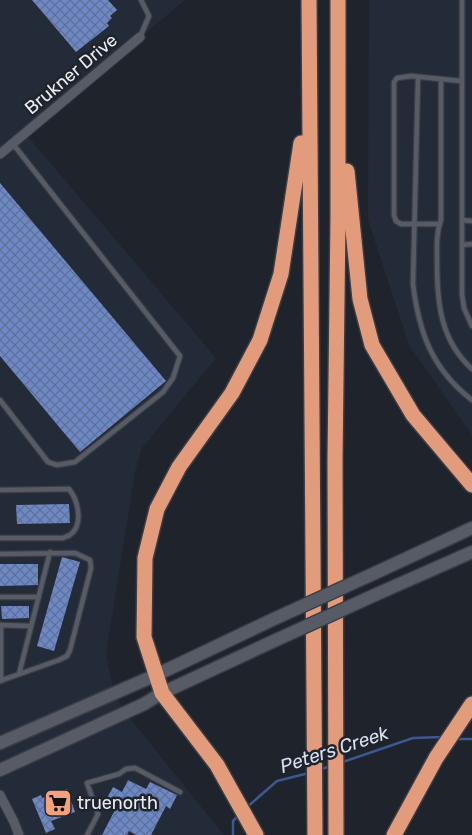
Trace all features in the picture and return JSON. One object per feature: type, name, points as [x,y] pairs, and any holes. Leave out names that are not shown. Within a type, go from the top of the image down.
[{"type":"highway","points":[[309,0],[315,835]]},
{"type":"highway","points":[[336,835],[335,461],[338,0]]},
{"type":"highway","points":[[256,835],[217,765],[162,693],[144,637],[145,558],[157,509],[179,467],[232,393],[260,340],[281,274],[300,157],[309,80]]},
{"type":"highway","points":[[338,80],[360,299],[372,345],[413,415],[472,485]]},
{"type":"highway","points":[[394,835],[436,758],[472,704]]},
{"type":"main road","points":[[0,743],[156,675],[472,528]]},
{"type":"main road","points":[[0,770],[144,704],[162,693],[276,640],[472,552]]},
{"type":"street","name":"Brukner Drive","points":[[0,154],[140,37]]},
{"type":"street","points":[[0,794],[19,835]]},
{"type":"lane","points":[[140,37],[149,16],[141,0]]},
{"type":"lane","points":[[462,0],[462,294],[464,308],[472,326]]},
{"type":"lane","points":[[439,224],[401,224],[396,221],[394,215],[394,82],[397,78],[404,76],[461,81]]},
{"type":"lane","points":[[418,77],[413,284],[416,308],[423,335],[433,356],[460,391],[472,400]]},
{"type":"lane","points":[[441,79],[441,220],[437,234],[437,289],[441,317],[448,338],[465,363],[472,369]]},
{"type":"lane","points":[[0,400],[48,462],[57,466],[75,462],[163,392],[172,378],[180,356],[13,144]]},
{"type":"lane","points":[[462,220],[472,221]]},
{"type":"lane","points":[[462,245],[472,244]]},
{"type":"lane","points":[[0,490],[69,489],[74,494],[78,504],[78,518],[71,535],[63,538],[0,538]]},
{"type":"lane","points":[[19,674],[50,552]]},
{"type":"lane","points":[[0,554],[75,553],[90,560],[91,568],[67,656],[0,681],[1,626],[31,626]]},
{"type":"lane","points":[[0,597],[39,597]]},
{"type":"lane","points":[[87,835],[98,814],[87,783],[119,774],[126,769],[135,768],[180,792]]},
{"type":"shaded area","points":[[0,0],[185,0],[25,133],[216,358],[142,448],[135,472],[106,654],[114,693],[125,712],[224,835],[0,835]]},
{"type":"shaded area","points":[[369,0],[472,0],[472,435],[409,345],[368,220]]},
{"type":"building","points":[[32,0],[108,0],[117,10],[110,16],[112,18],[107,23],[109,26],[76,52]]},
{"type":"building","points":[[0,183],[166,381],[80,452],[0,356]]},
{"type":"building","points":[[69,504],[70,523],[17,524],[16,505]]},
{"type":"building","points":[[62,557],[80,562],[54,651],[37,646]]},
{"type":"building","points":[[0,564],[38,564],[38,585],[0,586]]},
{"type":"building","points":[[1,606],[29,606],[29,618],[2,619]]},
{"type":"building","points":[[128,780],[146,789],[150,782],[177,795],[170,809],[166,806],[151,835],[136,835],[129,831],[127,835],[102,835],[118,804],[107,798],[113,787],[122,792]]},
{"type":"building","points":[[67,789],[75,812],[51,821],[55,829],[46,833],[32,799],[41,795],[42,798]]},
{"type":"waterway","name":"Peters Creek","points":[[340,763],[413,738],[443,737]]},
{"type":"waterway","name":"Peters Creek","points":[[456,739],[472,739]]},
{"type":"waterway","name":"Peters Creek","points":[[319,770],[330,766]]},
{"type":"waterway","name":"Peters Creek","points":[[246,808],[277,781],[309,773]]},
{"type":"waterway","name":"Peters Creek","points":[[233,835],[233,821],[238,816]]},
{"type":"place","name":"truenorth","points":[[58,803]]}]
